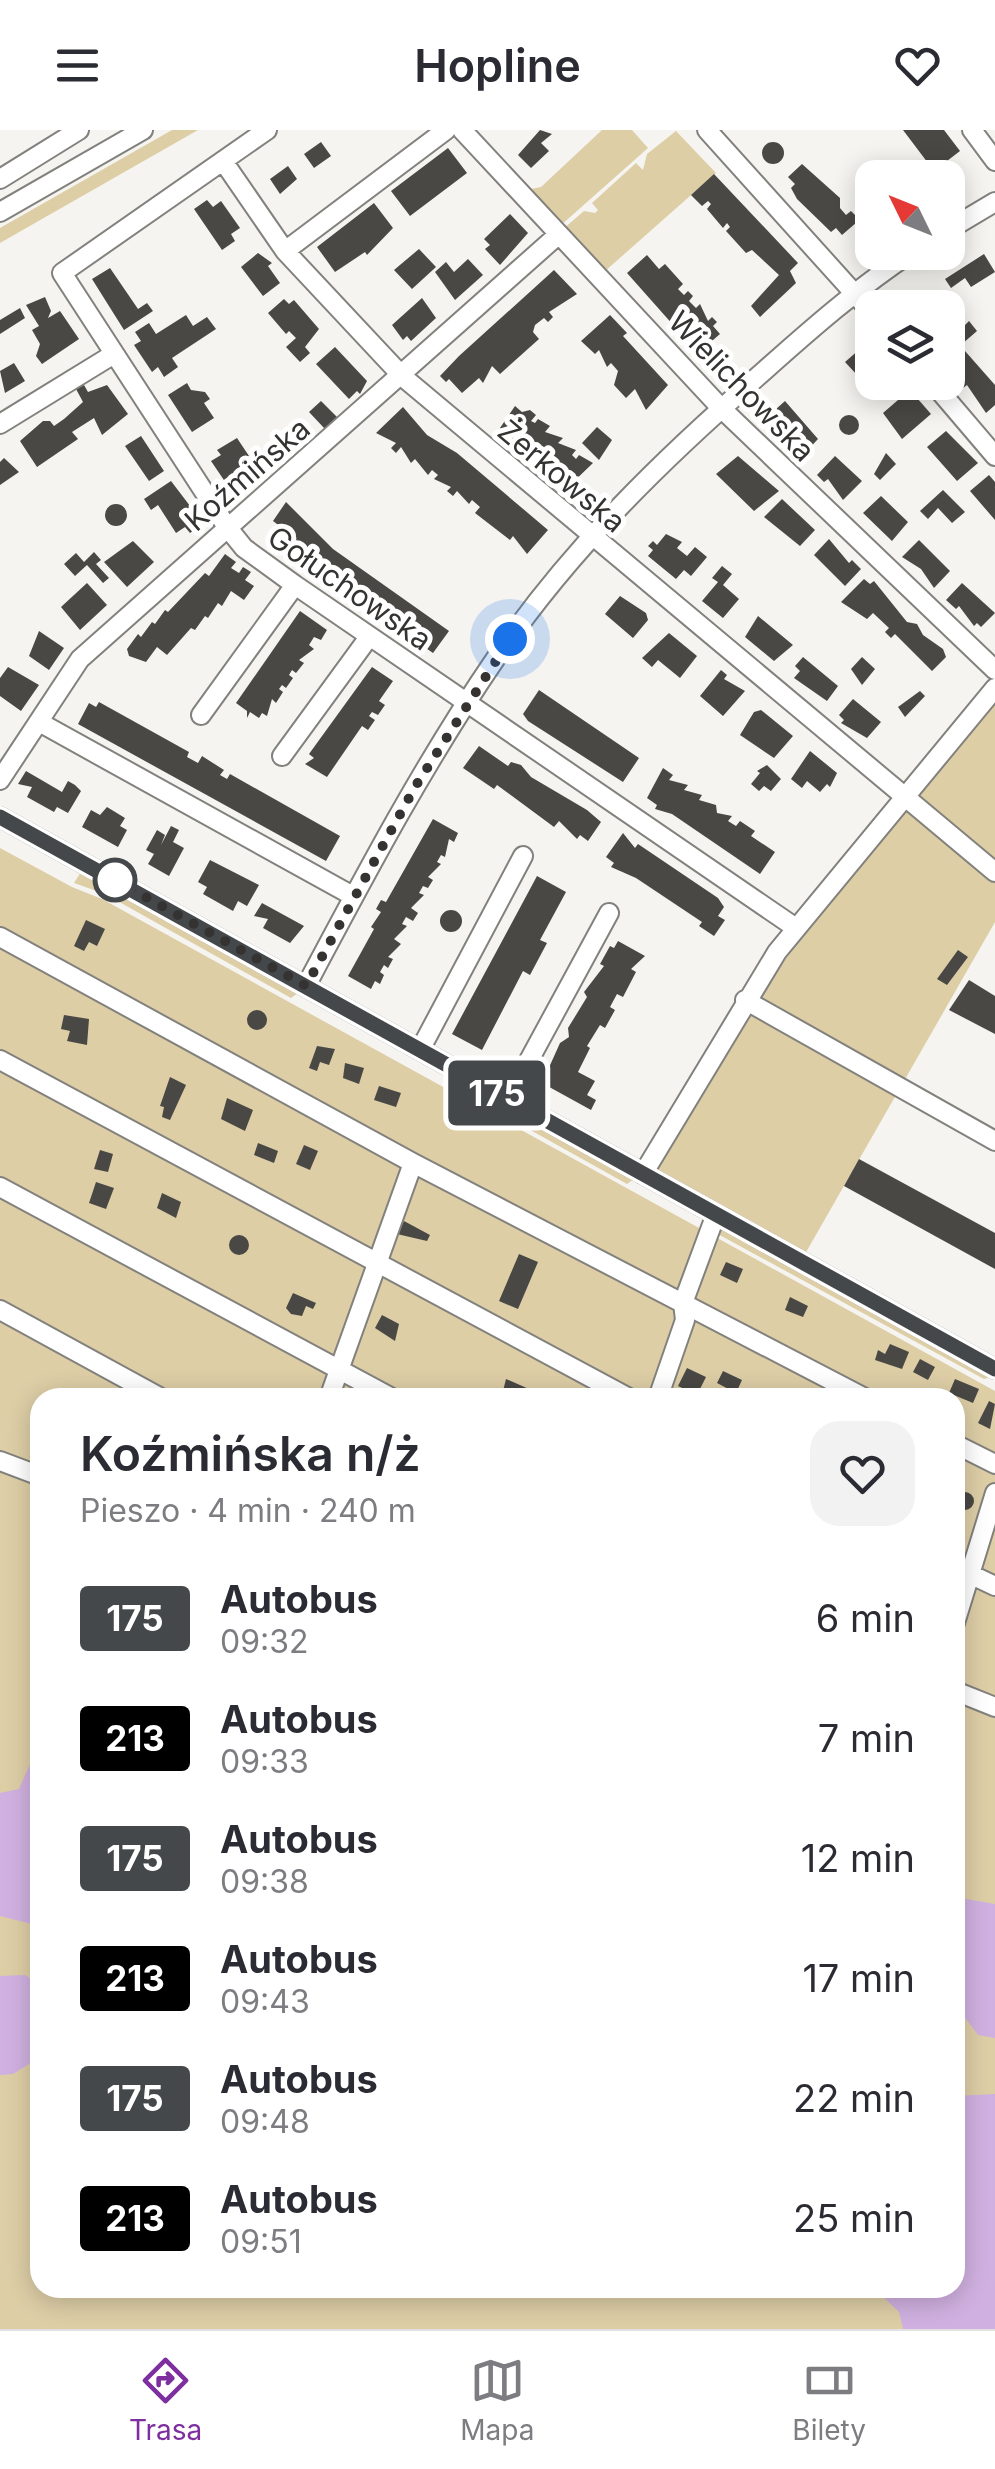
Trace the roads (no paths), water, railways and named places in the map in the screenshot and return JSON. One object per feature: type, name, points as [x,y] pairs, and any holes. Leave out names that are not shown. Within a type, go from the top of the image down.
[{"type":"street","points":[[0,180],[78,130]]},
{"type":"street","points":[[0,212],[143,130]]},
{"type":"street","points":[[224,161],[267,130]]},
{"type":"street","points":[[285,252],[446,130]]},
{"type":"street","name":"Wielichowska","points":[[462,130],[721,408],[995,670]]},
{"type":"street","points":[[706,130],[855,292]]},
{"type":"street","points":[[972,130],[995,161]]},
{"type":"street","name":"Żerkowska","points":[[224,161],[285,252],[403,377],[995,872]]},
{"type":"street","name":"Gołuchowska","points":[[224,161],[62,273],[227,527],[244,548],[294,585],[796,928]]},
{"type":"street","points":[[965,220],[995,202]]},
{"type":"street","name":"Koźmińska","points":[[0,780],[80,659],[403,377],[559,234]]},
{"type":"street","points":[[860,290],[887,270]]},
{"type":"street","points":[[306,986],[353,896],[497,656],[639,484],[855,294]]},
{"type":"street","points":[[0,424],[114,354]]},
{"type":"street","points":[[947,400],[995,456]]},
{"type":"street","points":[[202,715],[294,585]]},
{"type":"street","points":[[282,756],[368,636]]},
{"type":"street","points":[[642,1174],[745,1000],[796,928],[995,688]]},
{"type":"street","points":[[39,722],[353,896]]},
{"type":"street","points":[[0,817],[995,1369]]},
{"type":"street","points":[[420,1050],[524,856]]},
{"type":"street","points":[[508,1100],[608,913]]},
{"type":"street","points":[[0,937],[413,1163],[846,1388]]},
{"type":"street","points":[[745,1000],[995,1141]]},
{"type":"street","points":[[0,1060],[610,1388]]},
{"type":"street","points":[[331,1388],[413,1163]]},
{"type":"street","points":[[0,1187],[373,1388]]},
{"type":"street","points":[[661,1388],[685,1320],[682,1304],[716,1214]]},
{"type":"street","points":[[0,1310],[143,1388]]},
{"type":"street","points":[[965,1449],[995,1464]]},
{"type":"street","points":[[0,1460],[30,1472]]},
{"type":"street","points":[[965,1566],[995,1493]]},
{"type":"street","points":[[965,1572],[995,1586]]},
{"type":"street","points":[[965,1695],[995,1707]]}]
